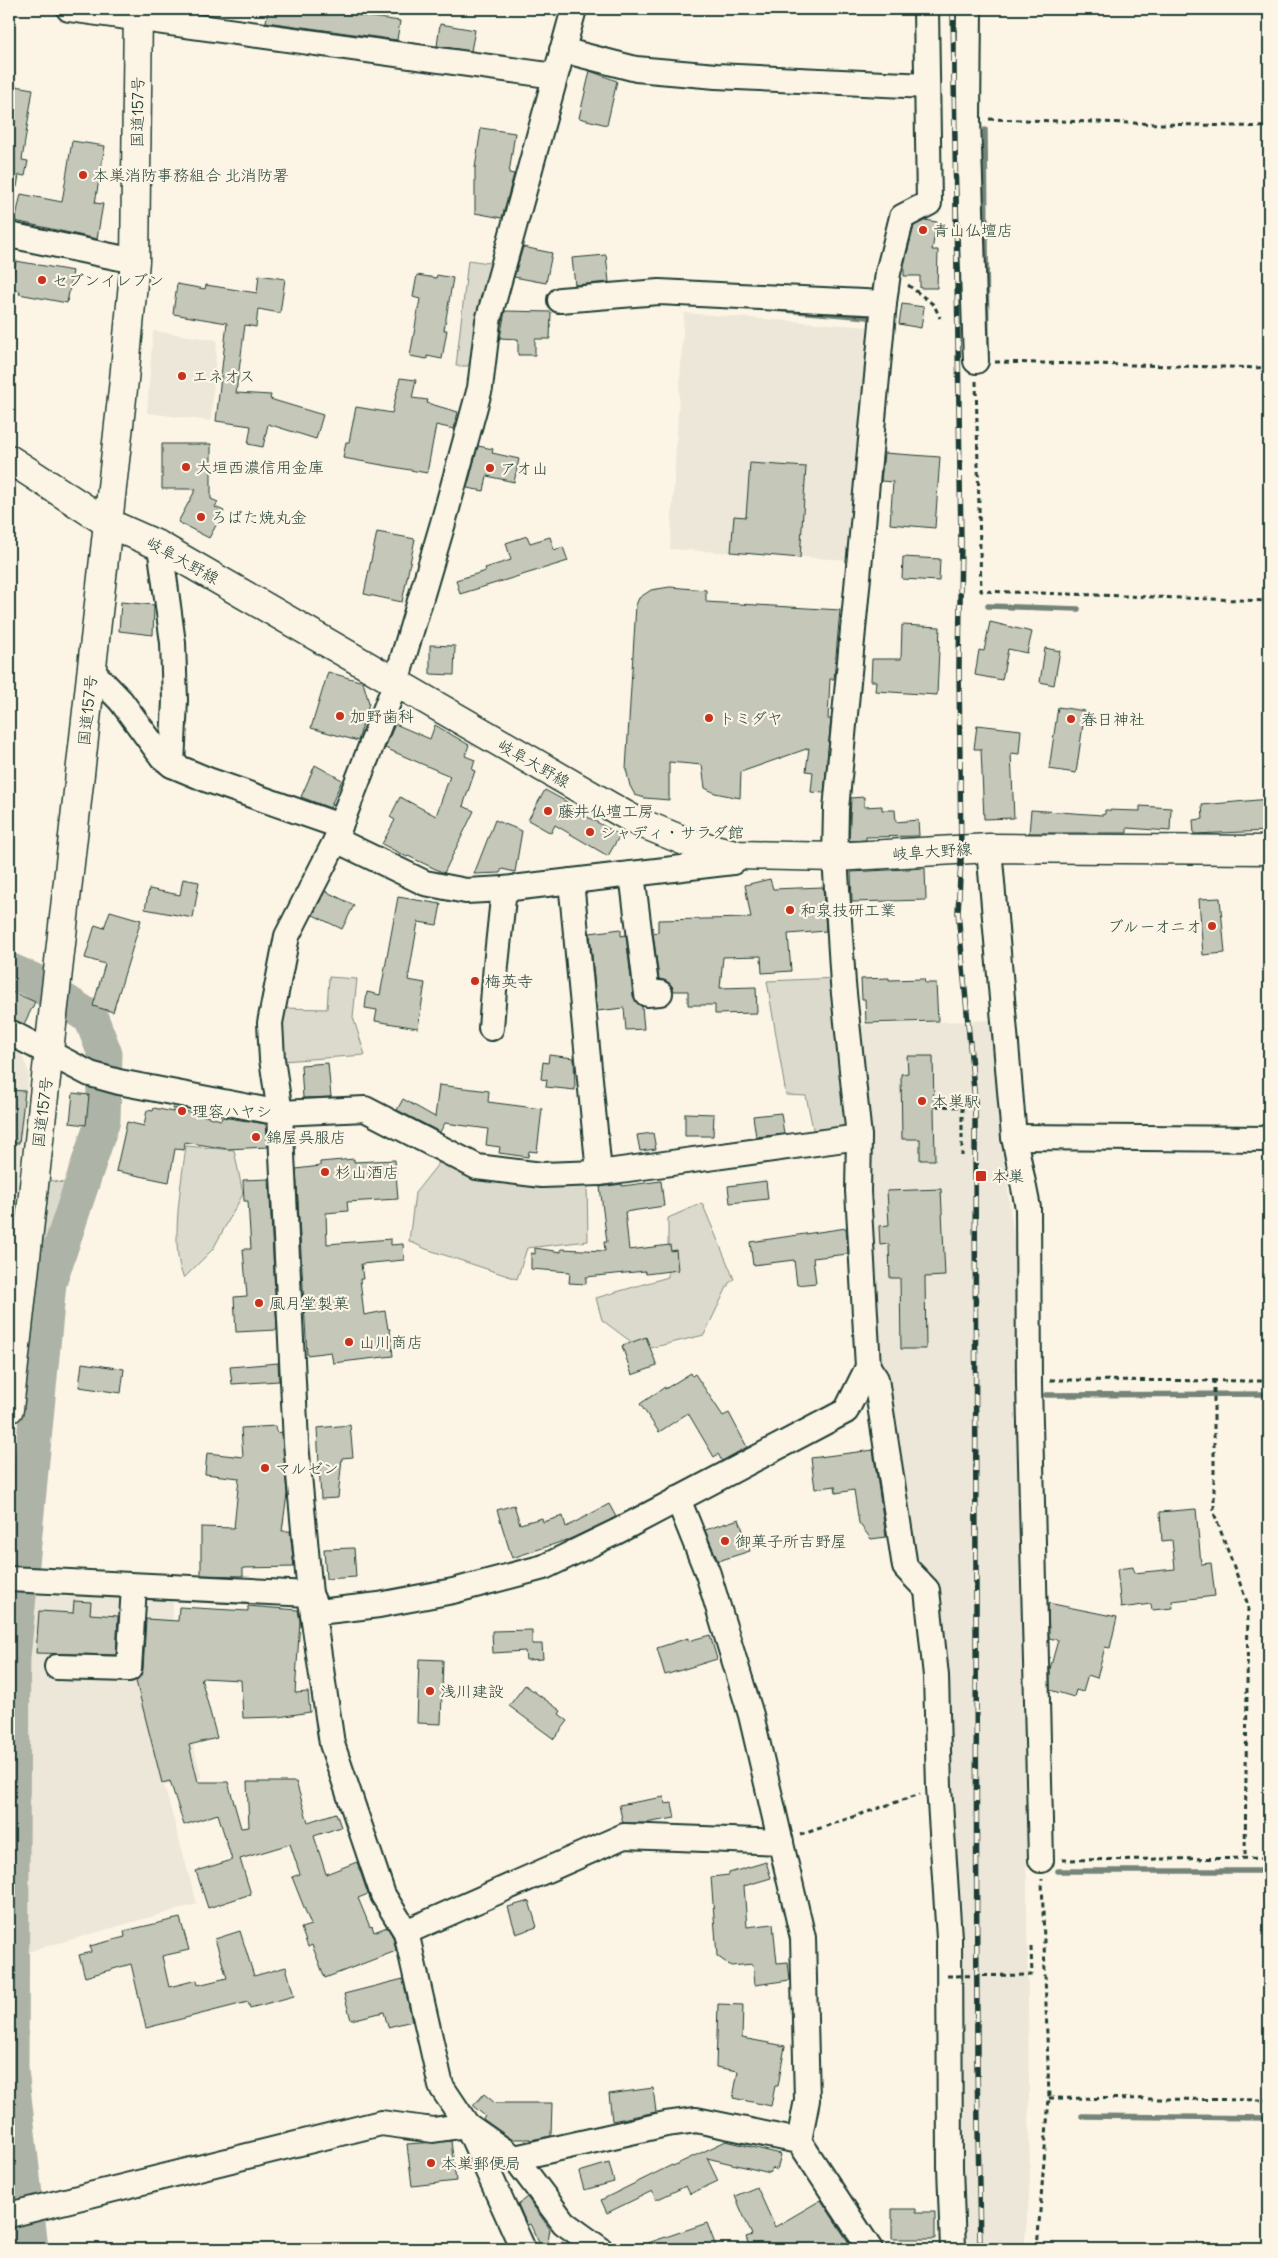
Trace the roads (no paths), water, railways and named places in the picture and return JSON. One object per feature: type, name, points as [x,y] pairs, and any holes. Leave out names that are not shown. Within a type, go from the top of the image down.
[{"type":"main road","name":"国道157号","points":[[9,1409],[92,671],[106,522],[111,500],[135,261],[138,14]]},
{"type":"main road","name":"岐阜大野線","points":[[9,459],[106,522],[160,546],[636,822],[687,842],[739,855],[835,857],[989,848],[1269,850]]},
{"type":"street","points":[[69,9],[138,14],[556,76]]},
{"type":"street","points":[[523,2249],[467,2125],[441,2086],[406,1932],[384,1895],[332,1744],[310,1594],[294,1415],[280,1113],[272,1059],[270,1023],[287,936],[338,833],[396,682],[443,524],[478,392],[488,321],[574,9]]},
{"type":"street","points":[[310,1594],[318,1612],[380,1605],[544,1567],[846,1411],[868,1367],[858,1191],[859,1137],[843,984],[835,857],[836,809],[888,273],[902,217],[929,203],[926,9]]},
{"type":"street","points":[[969,9],[968,119],[976,362]]},
{"type":"street","points":[[562,50],[636,69],[716,76],[927,86]]},
{"type":"street","points":[[9,235],[135,261]]},
{"type":"street","points":[[560,300],[660,292],[884,303]]},
{"type":"street","points":[[160,546],[173,643],[175,700],[172,765]]},
{"type":"street","points":[[92,671],[121,701],[162,757],[172,765],[338,833],[425,883],[466,891],[504,889],[733,862],[739,855]]},
{"type":"street","points":[[989,848],[1014,1137],[1028,1208],[1029,1380],[1041,1860]]},
{"type":"street","points":[[632,874],[647,994],[660,993]]},
{"type":"street","points":[[571,881],[598,1173]]},
{"type":"street","points":[[492,1028],[504,889]]},
{"type":"street","points":[[9,1032],[90,1074],[119,1082],[280,1113],[365,1109],[477,1167],[542,1175],[598,1173],[859,1137]]},
{"type":"street","points":[[1014,1137],[1269,1139]]},
{"type":"street","points":[[868,1367],[876,1379],[905,1567],[927,1590],[936,1676],[939,1787],[948,1938],[950,2167],[953,2249]]},
{"type":"street","points":[[678,1499],[708,1574],[751,1715],[803,1938],[807,2100],[798,2141]]},
{"type":"street","points":[[18,1579],[310,1594]]},
{"type":"street","points":[[57,1667],[129,1670],[134,1586]]},
{"type":"street","points":[[406,1932],[624,1836],[782,1842]]},
{"type":"street","points":[[515,2158],[666,2124],[696,2120],[798,2141],[870,2249]]},
{"type":"street","points":[[9,2215],[381,2123],[433,2130],[467,2125],[515,2158],[564,2223],[600,2249]]},
{"type":"waterway","points":[[985,130],[987,353]]},
{"type":"waterway","points":[[773,309],[868,317]]},
{"type":"waterway","points":[[988,606],[1078,609]]},
{"type":"waterway","points":[[9,970],[32,980],[91,1018],[105,1054],[103,1120],[49,1283],[13,1658],[11,2070],[31,2249]]},
{"type":"waterway","points":[[1046,1395],[1269,1394]]},
{"type":"waterway","points":[[1058,1871],[1269,1871]]},
{"type":"waterway","points":[[1082,2116],[1269,2118]]},
{"type":"railway","points":[[953,9],[961,541],[959,666],[961,861],[958,912],[975,1101],[977,2064],[980,2249]]},
{"type":"place","name":"本巣消防事務組合 北消防署","points":[[83,175]]},
{"type":"place","name":"青山仏壇店","points":[[923,230]]},
{"type":"place","name":"セブンイレブン","points":[[42,280]]},
{"type":"place","name":"エネオス","points":[[182,376]]},
{"type":"place","name":"大垣西濃信用金庫","points":[[186,467]]},
{"type":"place","name":"アオ山","points":[[490,468]]},
{"type":"place","name":"ろばた焼丸金","points":[[201,517]]},
{"type":"place","name":"加野歯科","points":[[340,716]]},
{"type":"place","name":"トミダヤ","points":[[709,718]]},
{"type":"place","name":"春日神社","points":[[1071,719]]},
{"type":"place","name":"藤井仏壇工房","points":[[548,811]]},
{"type":"place","name":"シャディ・サラダ館","points":[[590,832]]},
{"type":"place","name":"和泉技研工業","points":[[790,910]]},
{"type":"place","name":"ブルーオニオ","points":[[1212,926]]},
{"type":"place","name":"梅英寺","points":[[475,981]]},
{"type":"place","name":"本巣駅","points":[[922,1101]]},
{"type":"place","name":"理容ハヤシ","points":[[182,1111]]},
{"type":"place","name":"錦屋呉服店","points":[[256,1137]]},
{"type":"place","name":"杉山酒店","points":[[325,1172]]},
{"type":"place","name":"本巣","points":[[981,1176]]},
{"type":"place","name":"風月堂製菓","points":[[259,1303]]},
{"type":"place","name":"山川商店","points":[[349,1342]]},
{"type":"place","name":"マルゼン","points":[[265,1468]]},
{"type":"place","name":"御菓子所吉野屋","points":[[725,1541]]},
{"type":"place","name":"浅川建設","points":[[430,1691]]},
{"type":"place","name":"本巣郵便局","points":[[431,2163]]}]
